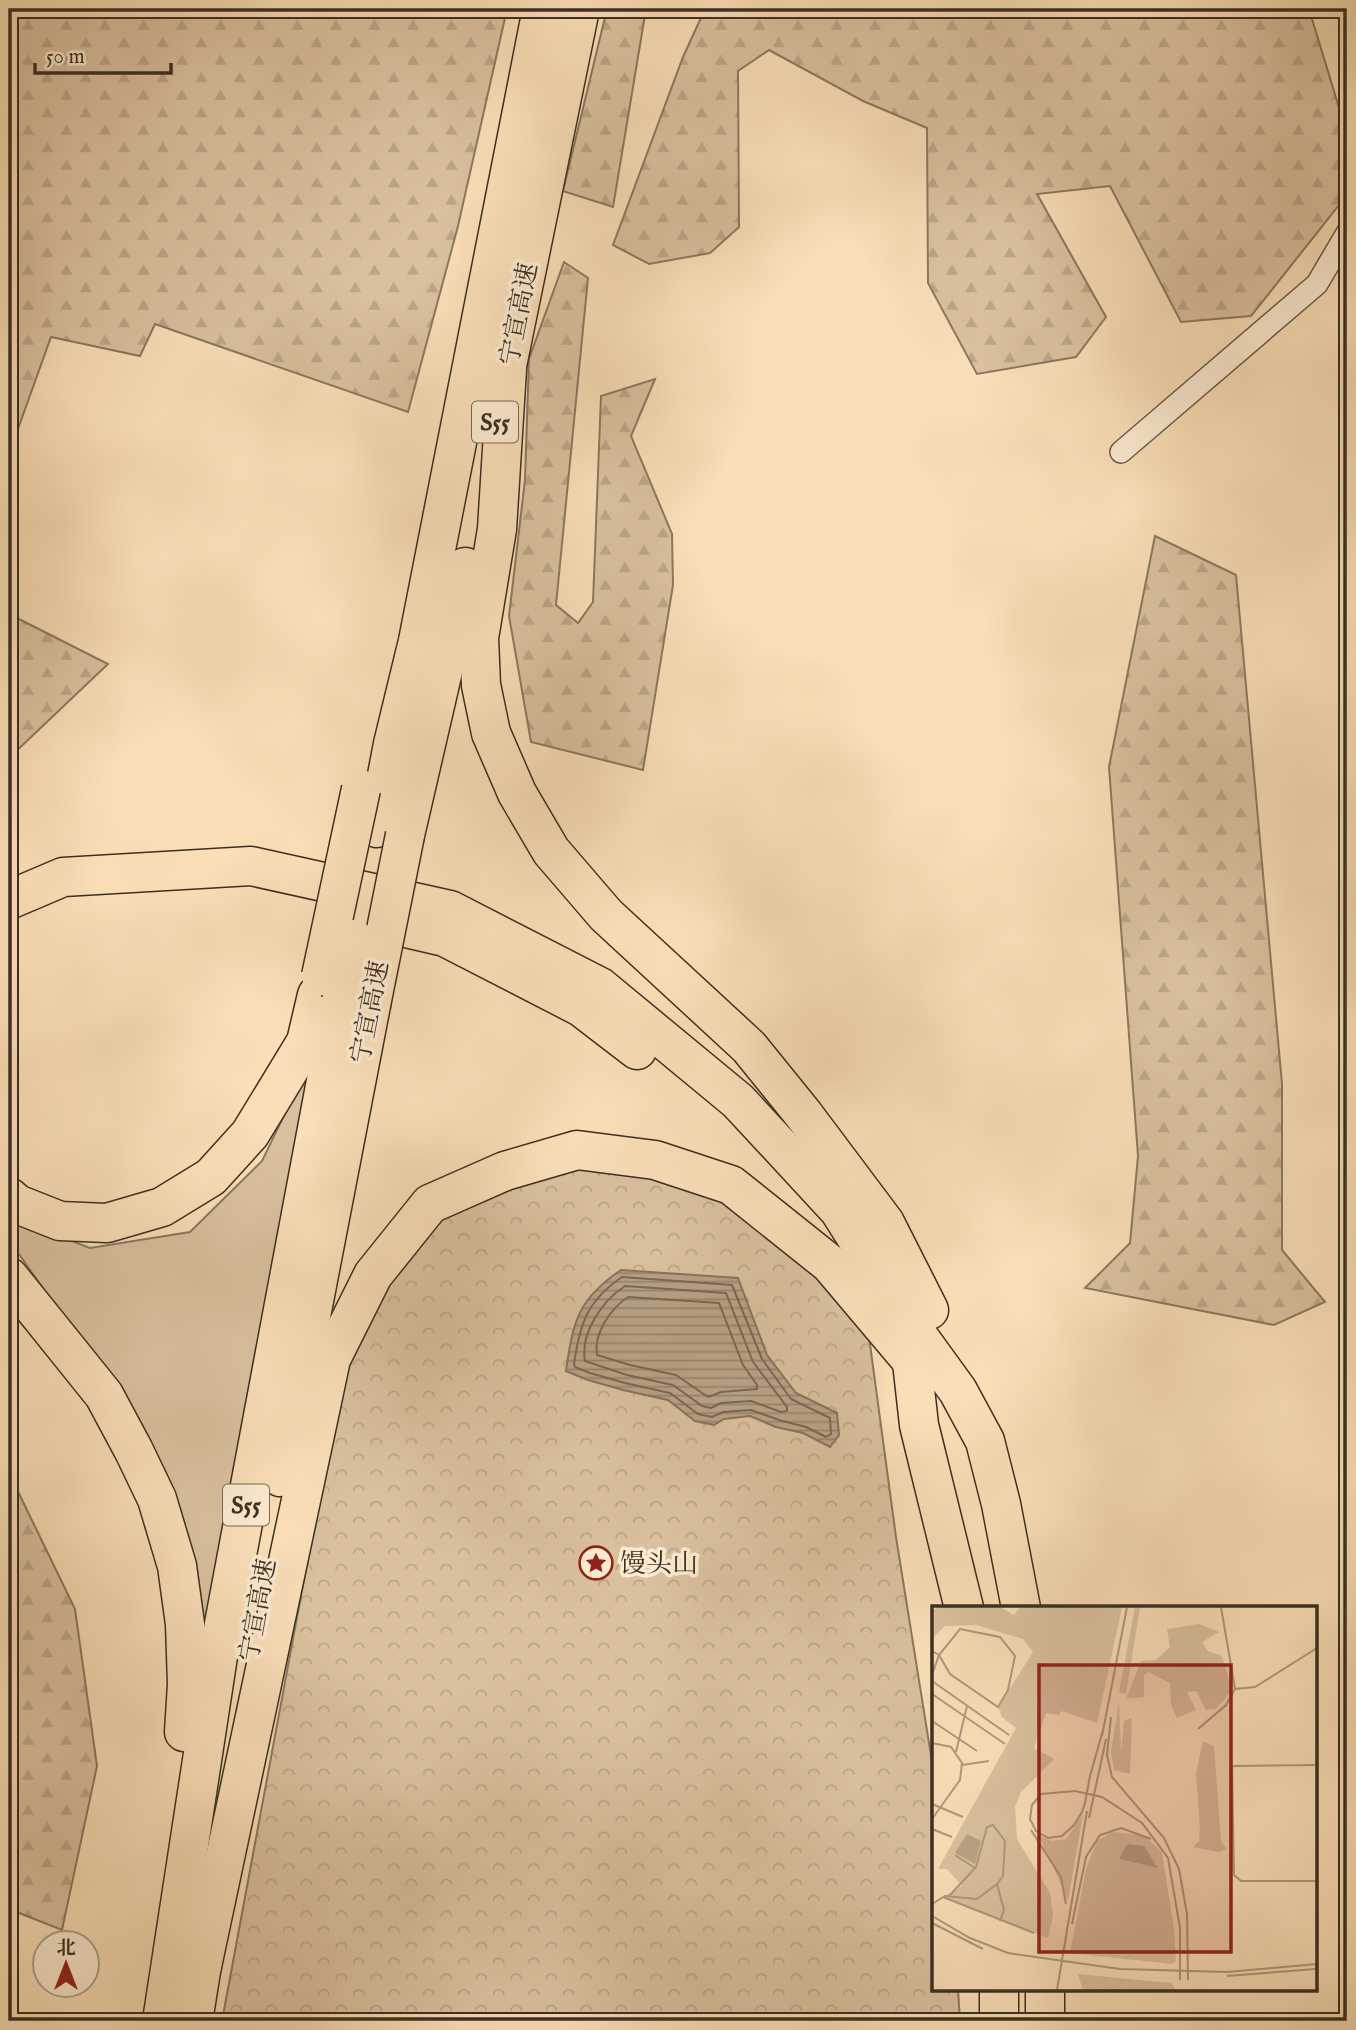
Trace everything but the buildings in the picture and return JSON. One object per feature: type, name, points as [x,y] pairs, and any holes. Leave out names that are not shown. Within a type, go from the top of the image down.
[{"type":"highway","name":"宁宣高速","points":[[391,831],[393,744],[418,641],[542,9]]},
{"type":"highway","name":"宁宣高速","points":[[168,2017],[218,1657],[344,994],[457,610],[580,9]]},
{"type":"highway","points":[[507,369],[497,528],[479,638],[481,685],[491,733],[517,793],[551,851],[606,915],[749,1047],[885,1223],[935,1321],[958,1391]]},
{"type":"highway","points":[[9,1197],[60,1221],[107,1223],[162,1208],[211,1177],[250,1134],[306,1042],[344,994],[361,789],[452,463]]},
{"type":"highway","points":[[9,900],[63,877],[251,866],[450,910],[600,987],[737,1101],[839,1210],[958,1391],[985,1441],[1001,1504],[1021,1606]]},
{"type":"highway","points":[[9,921],[16,916],[64,900],[252,892],[445,937],[581,1007],[728,1119],[878,1293],[912,1362],[919,1426],[964,1606]]},
{"type":"highway","name":"宁宣高速","points":[[168,2017],[202,1966],[228,1783],[298,1381],[344,994]]},
{"type":"highway","points":[[202,1966],[331,1359],[373,1275],[430,1204],[505,1171],[576,1150],[655,1160],[718,1180],[731,1185],[830,1264],[912,1362]]},
{"type":"highway","points":[[9,1277],[104,1395],[157,1499],[177,1566],[185,1624],[187,1684],[168,2017]]},
{"type":"highway","points":[[999,1992],[999,2021]]},
{"type":"highway","points":[[1045,1992],[1045,2021]]},
{"type":"street","points":[[1121,452],[1317,284],[1347,233]]},
{"type":"green space","points":[[9,9],[507,9],[458,226],[408,412],[155,324],[140,356],[51,337],[9,454]]},
{"type":"green space","points":[[607,9],[646,9],[613,207],[563,191]]},
{"type":"green space","points":[[705,9],[1309,9],[1347,134],[1347,195],[1251,316],[1181,322],[1110,186],[1037,194],[1106,317],[1076,357],[977,374],[928,283],[927,128],[863,101],[769,50],[738,71],[739,227],[710,253],[649,264],[613,245],[683,57]]},
{"type":"green space","points":[[564,262],[588,278],[556,605],[578,623],[593,602],[601,396],[655,379],[631,436],[672,534],[673,585],[643,770],[531,742],[509,616],[525,480],[529,359]]},
{"type":"green space","points":[[1155,536],[1236,575],[1282,1084],[1282,1250],[1325,1302],[1274,1325],[1085,1288],[1130,1243],[1138,1156],[1109,767]]},
{"type":"green space","points":[[9,614],[108,664],[9,758]]},
{"type":"green space","points":[[313,1056],[205,1665],[150,1440],[9,1240],[9,1217],[90,1248],[190,1232],[262,1161]]},
{"type":"green space","points":[[588,1165],[655,1172],[740,1204],[867,1322],[896,1537],[932,1762],[932,1992],[958,1992],[960,2021],[222,2021],[330,1440],[351,1357],[410,1242],[463,1205],[516,1179]]},
{"type":"green space","points":[[9,1473],[75,1609],[97,1766],[62,1928],[9,1909]]},
{"type":"water","points":[[621,1270],[738,1278],[767,1355],[796,1393],[837,1413],[839,1435],[830,1447],[803,1433],[776,1427],[750,1416],[724,1419],[714,1425],[695,1421],[668,1400],[623,1390],[566,1371],[580,1313],[595,1291]]},
{"type":"place","name":"馒头山","points":[[596,1563]]}]
